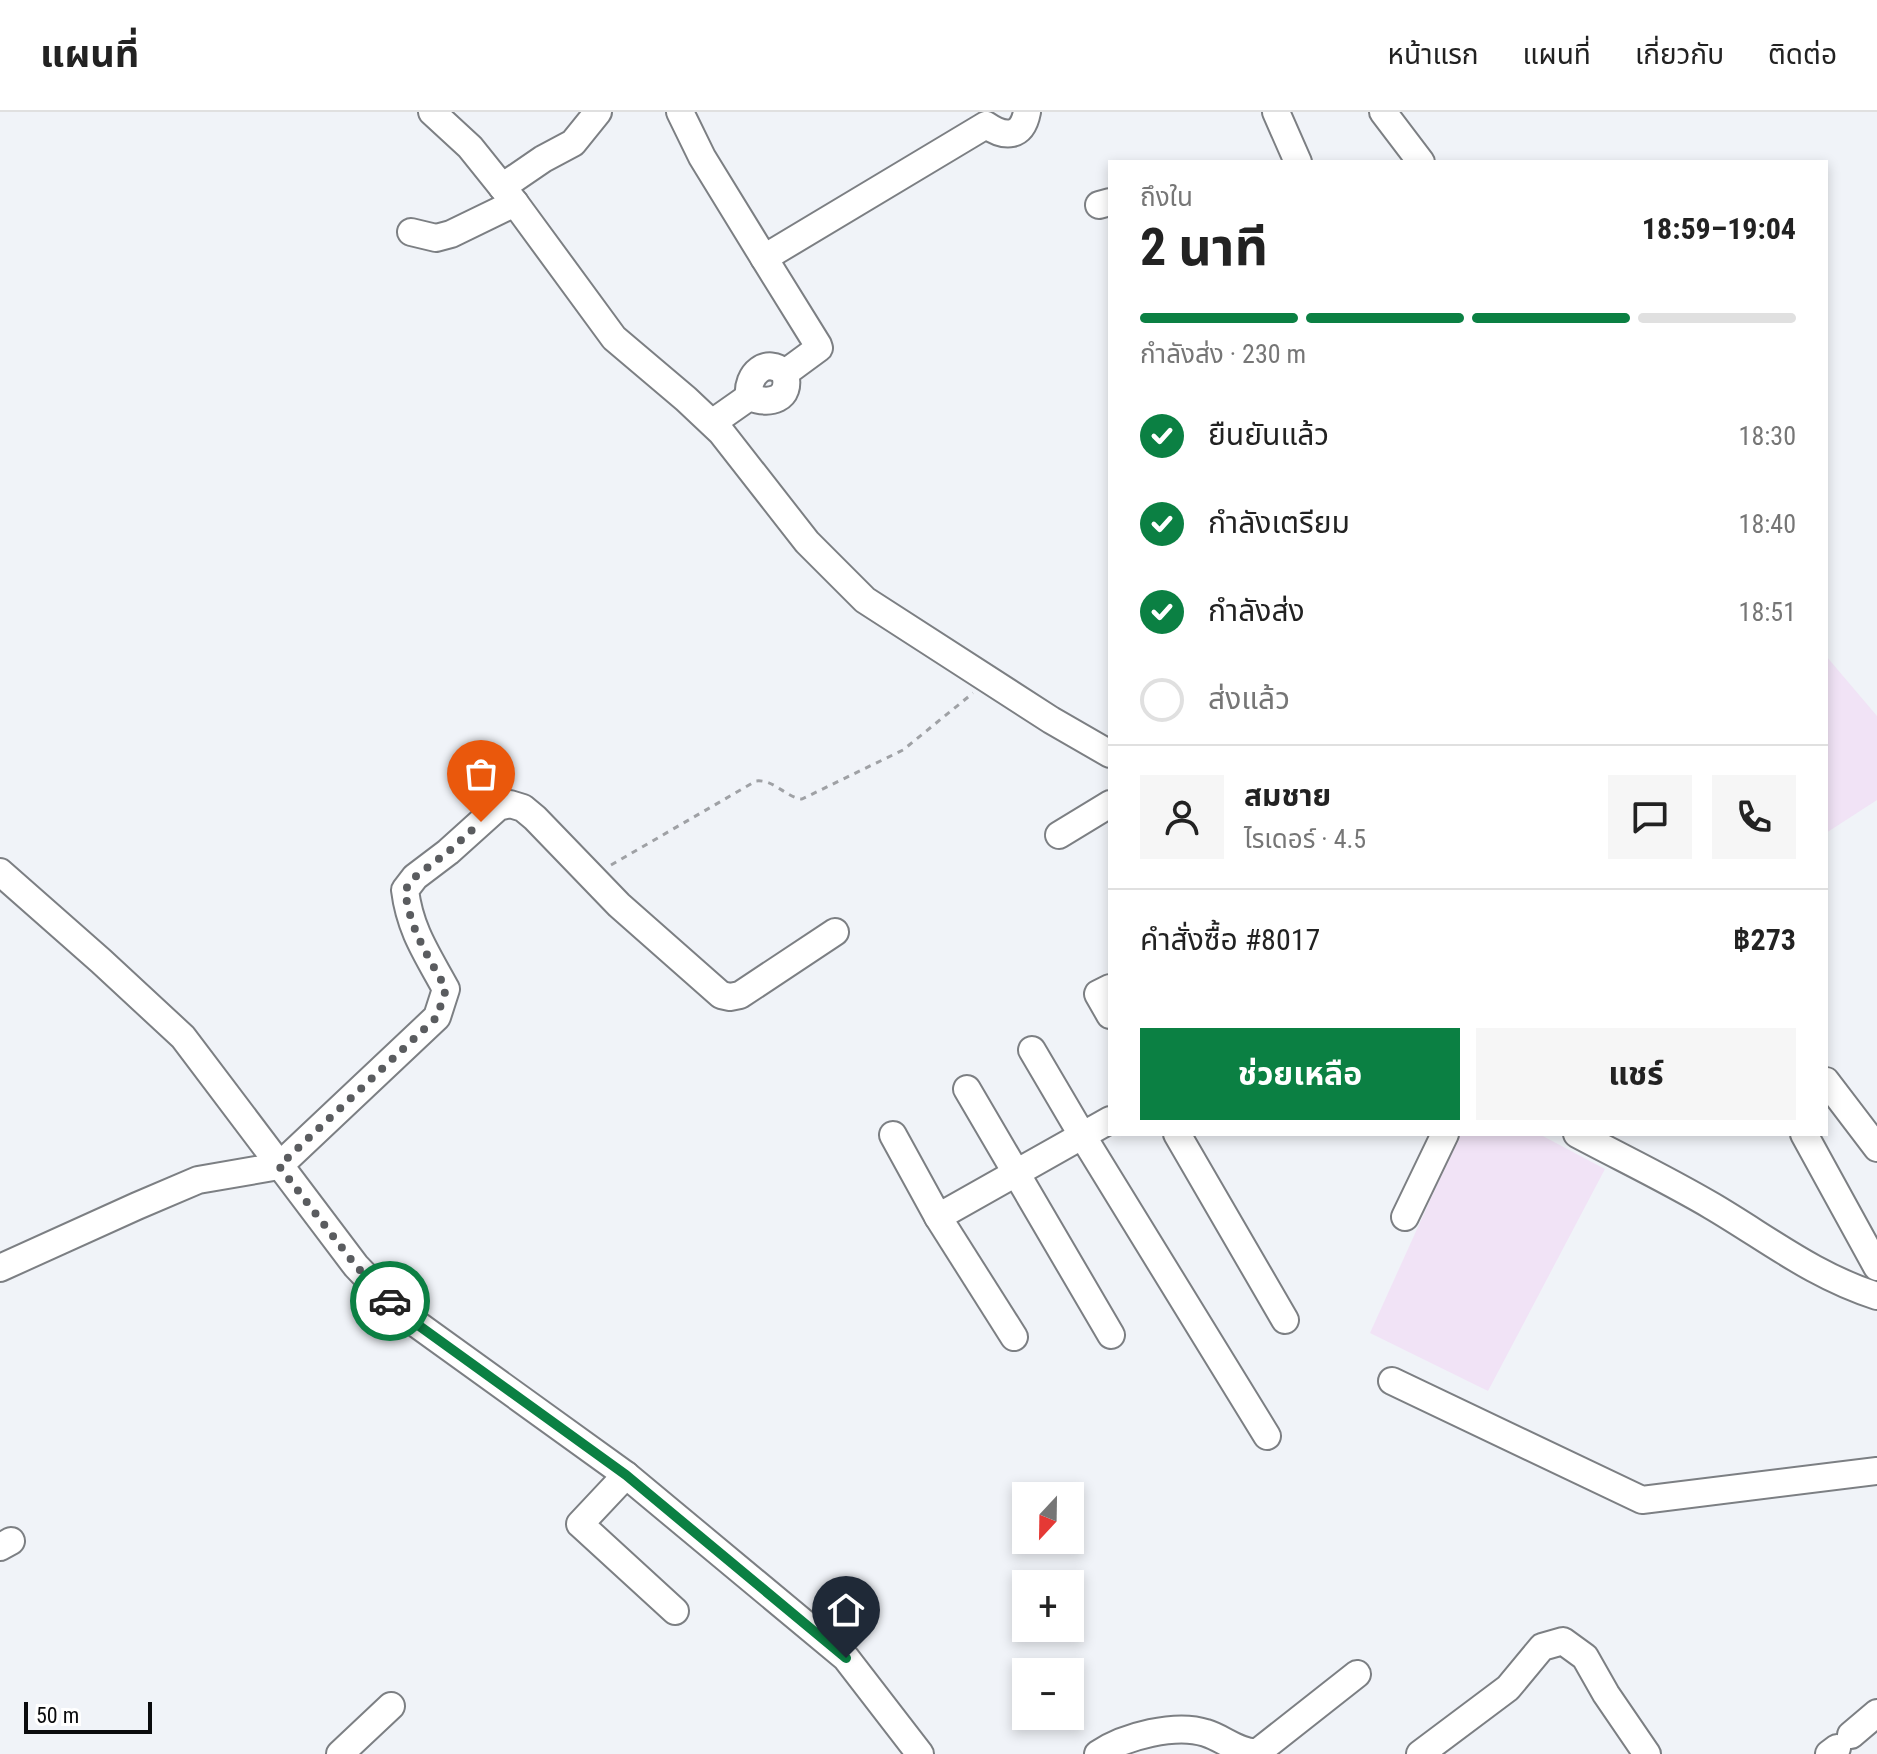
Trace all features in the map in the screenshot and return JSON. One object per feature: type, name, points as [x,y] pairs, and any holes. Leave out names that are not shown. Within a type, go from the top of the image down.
[{"type":"street","points":[[432,112],[470,147],[509,195],[614,338],[712,423],[807,542],[865,600],[988,681],[1108,753]]},
{"type":"street","points":[[411,232],[436,238],[451,234],[509,195],[543,159],[573,143],[598,112]]},
{"type":"street","points":[[680,112],[702,157],[818,345],[817,351],[785,373],[772,366],[754,373],[748,388],[749,397],[712,423]]},
{"type":"street","points":[[764,258],[986,119],[1001,134],[1011,134],[1025,122],[1027,112]]},
{"type":"street","points":[[1276,112],[1297,160]]},
{"type":"street","points":[[1383,112],[1419,160]]},
{"type":"street","points":[[0,1268],[198,1180],[279,1166],[437,1017],[446,989],[416,934],[405,890],[415,877],[498,807],[510,804],[523,808],[535,818],[619,905],[721,995],[740,995],[835,932]]},
{"type":"street","points":[[1059,835],[1108,805]]},
{"type":"street","points":[[0,872],[183,1037],[356,1266],[400,1312],[626,1475],[846,1658],[920,1754]]},
{"type":"street","points":[[1108,989],[1098,994],[1108,1012]]},
{"type":"street","points":[[1032,1050],[1267,1436]]},
{"type":"street","points":[[1828,1084],[1877,1148]]},
{"type":"street","points":[[967,1089],[1111,1335]]},
{"type":"street","points":[[938,1217],[1108,1121]]},
{"type":"street","points":[[893,1135],[938,1217],[1014,1337]]},
{"type":"street","points":[[1178,1136],[1285,1320]]},
{"type":"street","points":[[1405,1217],[1444,1136]]},
{"type":"street","points":[[1581,1136],[1711,1205],[1839,1283],[1877,1296]]},
{"type":"street","points":[[1805,1136],[1877,1267]]},
{"type":"street","points":[[1392,1381],[1642,1500],[1877,1471]]},
{"type":"street","points":[[626,1475],[580,1524],[675,1611]]},
{"type":"street","points":[[1420,1754],[1508,1688],[1542,1647],[1563,1641],[1585,1657],[1647,1754]]},
{"type":"street","points":[[1098,1754],[1128,1740],[1179,1729],[1203,1732],[1249,1754],[1258,1752],[1357,1674]]},
{"type":"street","points":[[340,1754],[391,1706]]},
{"type":"street","points":[[1839,1746],[1877,1713]]},
{"type":"path","points":[[592,877],[756,781],[769,782],[793,798],[802,799],[903,750],[988,681]]},
{"type":"shaded area","points":[[1828,658],[1877,716],[1877,800],[1828,832]]},
{"type":"shaded area","points":[[1459,1136],[1543,1136],[1605,1169],[1488,1391],[1370,1333]]},
{"type":"way so far","points":[[390,1301],[356,1266],[279,1166],[437,1017],[446,989],[416,934],[405,890],[415,877],[481,822]]},
{"type":"route","points":[[390,1301],[400,1312],[626,1475],[846,1658]]}]
